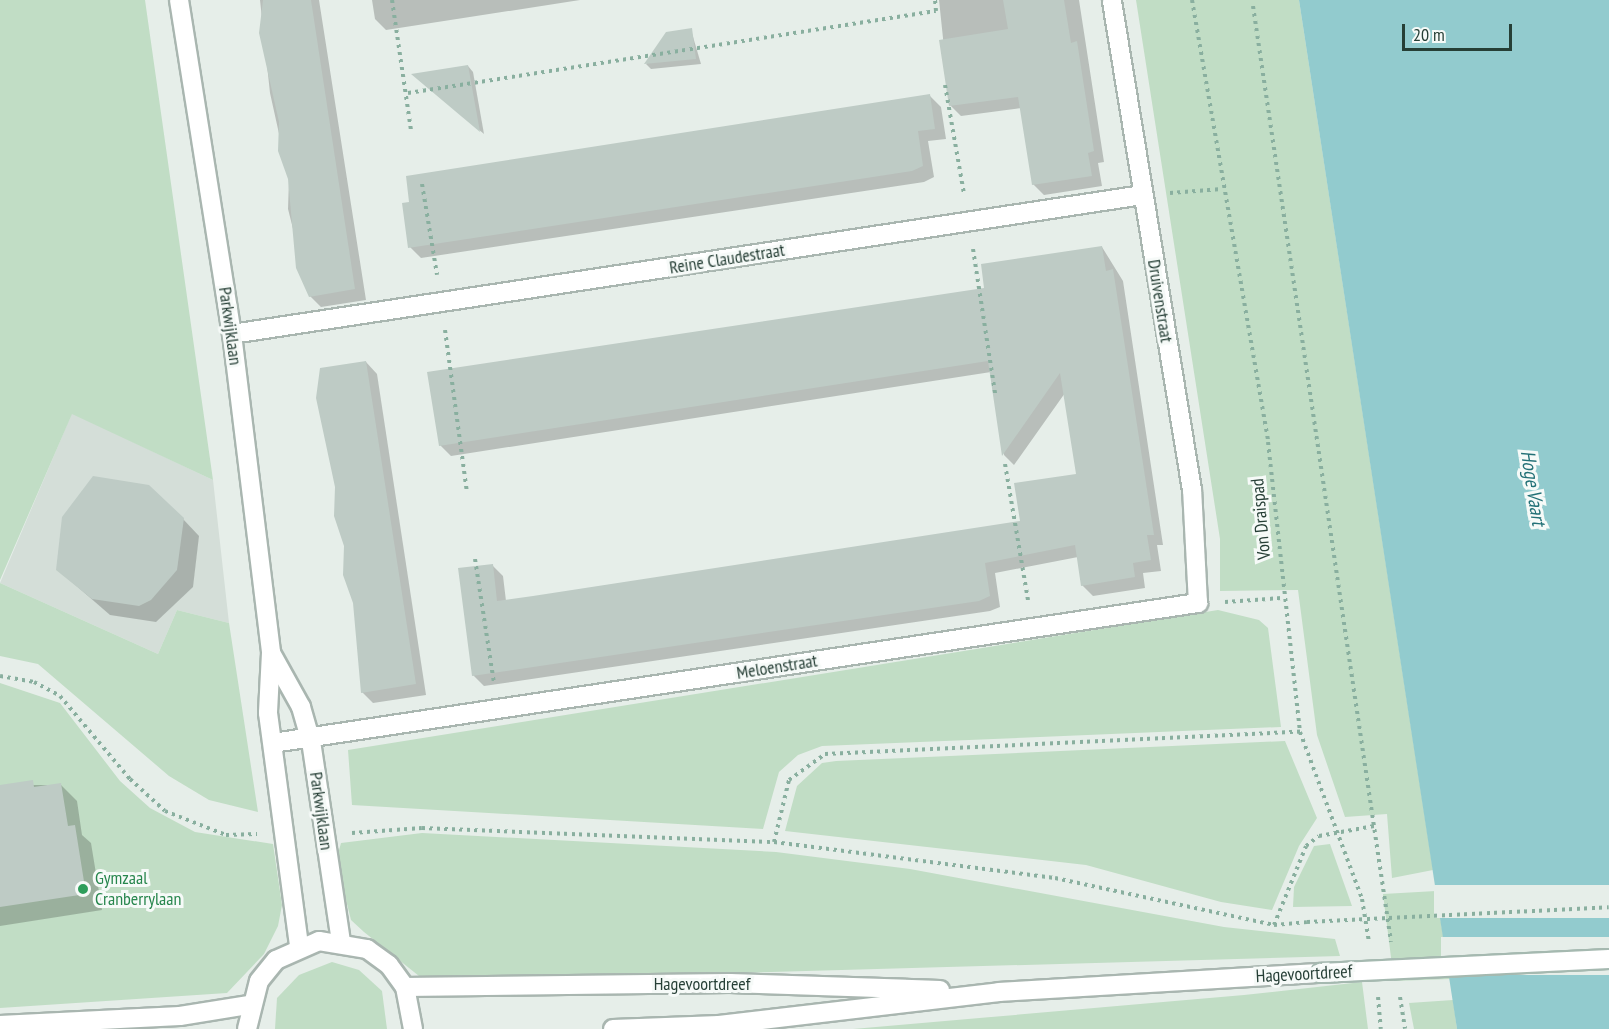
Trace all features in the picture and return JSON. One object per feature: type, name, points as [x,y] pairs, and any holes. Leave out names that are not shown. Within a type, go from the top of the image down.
[{"type":"street","name":"Parkwijklaan","points":[[179,0],[232,334],[271,653],[268,714],[282,833],[299,946]]},
{"type":"street","name":"Druivenstraat","points":[[1112,0],[1191,490],[1198,603]]},
{"type":"street","name":"Reine Claudestraat","points":[[232,334],[1142,195]]},
{"type":"street","name":"Meloenstraat","points":[[273,743],[311,741],[498,709],[1198,603]]},
{"type":"street","name":"Parkwijklaan","points":[[271,653],[301,707],[311,741],[341,941]]},
{"type":"street","points":[[247,1029],[249,1005],[259,981],[276,960],[299,946],[341,941],[389,964],[405,987],[413,1029]]},
{"type":"street","name":"Hagevoortdreef","points":[[613,1029],[719,1025],[999,992],[1609,959]]},
{"type":"street","name":"Hagevoortdreef","points":[[405,987],[730,983],[999,992]]},
{"type":"street","points":[[0,1025],[180,1016],[249,1005]]},
{"type":"path","points":[[392,0],[411,130]]},
{"type":"path","points":[[408,93],[936,11],[935,0]]},
{"type":"path","name":"Von Draispad","points":[[1192,0],[1222,189],[1268,442],[1282,598],[1300,732],[1362,899],[1371,955]]},
{"type":"path","points":[[1253,6],[1392,949]]},
{"type":"path","points":[[422,184],[467,493]]},
{"type":"path","points":[[1142,195],[1222,189]]},
{"type":"path","points":[[1005,464],[1032,627]]},
{"type":"path","points":[[475,559],[498,709]]},
{"type":"path","points":[[1198,603],[1282,598]]},
{"type":"path","points":[[0,676],[34,682],[60,696],[130,779],[165,811],[226,835],[282,833]]},
{"type":"path","points":[[774,842],[789,780],[825,754],[1300,732]]},
{"type":"path","points":[[1274,925],[1306,846],[1319,836],[1374,826]]},
{"type":"path","points":[[324,833],[422,828],[774,842],[1055,878],[1274,925],[1609,907]]},
{"type":"path","points":[[1377,988],[1381,1029]]},
{"type":"path","points":[[1399,993],[1405,1029]]},
{"type":"shaded area","points":[[72,413],[213,480],[229,623],[177,610],[158,654],[0,583]]},
{"type":"green space","points":[[0,0],[145,0],[213,480],[72,414],[0,580]]},
{"type":"green space","points":[[1136,0],[1299,0],[1433,870],[1392,878],[1387,814],[1345,817],[1317,735],[1298,590],[1220,591],[1220,539]]},
{"type":"green space","points":[[0,583],[158,654],[177,610],[229,623],[258,812],[209,800],[169,776],[38,664],[0,656]]},
{"type":"green space","points":[[1218,610],[1259,620],[1268,628],[1281,727],[822,746],[798,755],[779,772],[763,829],[352,805],[348,750]]},
{"type":"green space","points":[[0,683],[60,703],[120,781],[150,808],[195,832],[273,844],[282,905],[278,926],[264,954],[227,993],[0,1008]]},
{"type":"green space","points":[[1285,741],[1317,818],[1299,846],[1272,910],[1221,902],[1086,865],[785,831],[797,786],[822,763]]},
{"type":"green space","points":[[422,833],[776,852],[910,869],[1224,927],[1335,939],[1340,956],[453,981],[419,976],[364,932],[351,920],[344,892],[338,854],[341,843]]},
{"type":"green space","points":[[1330,844],[1352,906],[1293,907],[1294,887],[1314,846]]},
{"type":"green space","points":[[1436,891],[1450,979],[1394,981],[1383,894]]},
{"type":"green space","points":[[332,962],[359,970],[382,991],[387,1029],[275,1029],[277,998],[299,975]]},
{"type":"green space","points":[[1362,982],[1368,1029],[853,1029],[1244,995]]},
{"type":"green space","points":[[1453,1000],[1457,1029],[1414,1029],[1409,1003]]},
{"type":"water","name":"Hoge Vaart","points":[[1299,0],[1609,0],[1609,1029],[1457,1029]]},
{"type":"pier","points":[[1434,885],[1609,885],[1609,918],[1434,918]]},
{"type":"pier","points":[[1441,937],[1609,937],[1609,975],[1441,975]]},
{"type":"building","points":[[263,0],[311,0],[355,289],[309,297],[296,268],[288,179],[278,151],[279,122],[259,33]]},
{"type":"building","points":[[1003,0],[1064,0],[1071,43],[1077,41],[1094,151],[1088,153],[1092,176],[1032,185],[1018,97],[949,106],[939,40],[1008,29]]},
{"type":"building","points":[[692,28],[696,59],[644,64],[666,32]]},
{"type":"building","points":[[468,65],[480,132],[411,74]]},
{"type":"building","points":[[930,94],[935,129],[918,131],[923,166],[912,171],[408,248],[402,203],[409,202],[406,176]]},
{"type":"building","points":[[1102,246],[1106,271],[1113,269],[1154,535],[1147,535],[1151,560],[1133,563],[1135,577],[1081,586],[1075,545],[985,563],[990,596],[979,601],[472,676],[458,568],[493,564],[497,601],[533,596],[1020,521],[1014,483],[1076,474],[1060,373],[1002,456],[988,361],[439,446],[427,372],[984,288],[981,264]]},
{"type":"building","points":[[366,361],[416,684],[361,693],[353,603],[343,575],[344,546],[334,516],[335,487],[316,398],[320,368]]},
{"type":"building","points":[[93,476],[149,485],[184,518],[177,570],[151,600],[139,606],[92,599],[56,570],[62,517]]},
{"type":"building","points":[[33,780],[34,787],[61,783],[68,826],[75,825],[86,894],[0,907],[0,785]]},
{"type":"place","name":"Gymzaal Cranberrylaan","points":[[83,889]]}]
